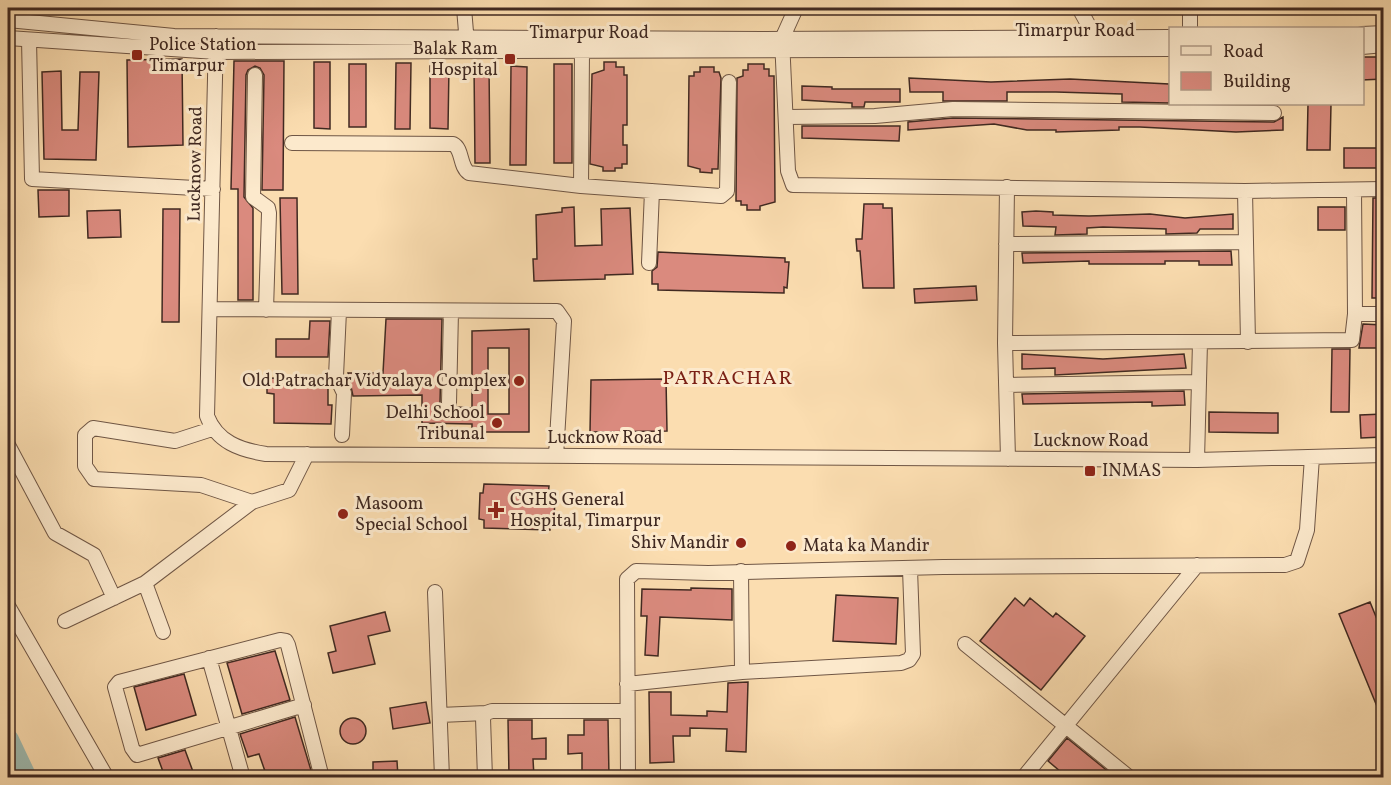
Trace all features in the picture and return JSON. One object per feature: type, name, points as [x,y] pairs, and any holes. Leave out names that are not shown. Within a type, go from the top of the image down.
[{"type":"street","points":[[464,8],[468,37],[467,52]]},
{"type":"street","points":[[796,8],[782,45],[788,171],[793,185],[1245,191],[1383,189]]},
{"type":"street","points":[[1079,8],[1095,43]]},
{"type":"street","points":[[1190,8],[1190,27]]},
{"type":"street","name":"Timarpur Road","points":[[8,20],[159,35],[468,37],[782,45]]},
{"type":"street","points":[[1364,34],[1383,33]]},
{"type":"street","name":"Lucknow Road","points":[[216,36],[207,416],[212,429],[220,439],[249,451],[307,454],[1197,460],[1383,455]]},
{"type":"street","name":"Timarpur Road","points":[[8,38],[216,52],[467,52],[782,45],[1095,43],[1169,37]]},
{"type":"street","points":[[29,40],[32,179],[213,189]]},
{"type":"street","name":"Timarpur Road","points":[[1095,43],[1169,49]]},
{"type":"street","points":[[1364,47],[1383,45]]},
{"type":"street","points":[[580,186],[582,51]]},
{"type":"street","points":[[255,75],[253,197],[268,208],[269,213],[266,310]]},
{"type":"street","points":[[292,143],[453,144],[458,148],[464,169],[469,173],[580,186],[724,195],[729,82]]},
{"type":"street","points":[[787,117],[875,116],[952,110],[1274,113]]},
{"type":"street","points":[[1008,187],[1005,343],[1008,459]]},
{"type":"street","points":[[1005,343],[1349,341],[1354,338],[1355,314],[1354,190]]},
{"type":"street","points":[[649,263],[652,191]]},
{"type":"street","points":[[1245,191],[1248,342]]},
{"type":"street","points":[[1006,244],[1246,242]]},
{"type":"street","points":[[211,309],[339,312],[551,310],[562,315],[564,321],[556,456]]},
{"type":"street","points":[[449,403],[451,311]]},
{"type":"street","points":[[339,312],[336,376],[344,393],[342,435]]},
{"type":"street","points":[[1355,314],[1383,314]]},
{"type":"street","points":[[1197,460],[1200,342]]},
{"type":"street","points":[[1006,385],[1199,382]]},
{"type":"street","points":[[212,429],[175,441],[93,428],[85,435],[85,466],[94,478],[201,485],[252,502]]},
{"type":"street","points":[[8,445],[55,533],[94,555],[114,598]]},
{"type":"street","points":[[65,621],[145,583],[252,502],[289,490],[307,454]]},
{"type":"street","points":[[628,777],[627,579],[630,574],[643,570],[1285,565],[1297,561],[1307,530],[1312,457]]},
{"type":"street","points":[[1023,777],[1197,565]]},
{"type":"street","points":[[627,684],[742,672],[901,663],[909,660],[913,654],[910,569]]},
{"type":"street","points":[[741,571],[742,672]]},
{"type":"street","points":[[145,583],[163,632]]},
{"type":"street","points":[[435,592],[442,777]]},
{"type":"street","points":[[8,606],[107,777]]},
{"type":"street","points":[[304,705],[229,729],[137,754],[132,748],[114,694],[119,682],[280,640],[286,641],[304,705],[322,777]]},
{"type":"street","points":[[965,644],[1130,777]]},
{"type":"street","points":[[209,658],[243,777]]},
{"type":"street","points":[[440,715],[492,711],[627,711]]},
{"type":"street","points":[[485,777],[483,718],[486,713]]},
{"type":"building","points":[[1364,57],[1383,57],[1383,79],[1364,80]]},
{"type":"building","points":[[182,59],[183,145],[128,147],[127,60]]},
{"type":"building","points":[[234,61],[284,61],[283,190],[262,190],[264,75],[260,68],[255,66],[248,70],[246,75],[244,197],[253,208],[253,300],[238,300],[238,189],[231,189]]},
{"type":"building","points":[[314,62],[330,62],[330,129],[314,128]]},
{"type":"building","points":[[604,62],[616,62],[616,67],[624,67],[624,75],[627,75],[627,125],[623,125],[623,145],[627,145],[627,164],[622,164],[622,168],[615,168],[615,171],[603,171],[603,167],[590,164],[592,74],[604,70]]},
{"type":"building","points":[[396,63],[411,63],[410,129],[395,129]]},
{"type":"building","points":[[349,64],[366,64],[366,127],[349,127]]},
{"type":"building","points":[[554,64],[572,64],[572,163],[554,163]]},
{"type":"building","points":[[748,64],[764,64],[764,69],[769,69],[769,76],[774,76],[775,202],[760,206],[760,210],[747,210],[747,205],[741,205],[741,201],[736,201],[737,78],[743,76],[743,70],[748,70]]},
{"type":"building","points":[[474,65],[489,65],[490,163],[475,163]]},
{"type":"building","points":[[430,66],[449,66],[448,129],[430,128]]},
{"type":"building","points":[[511,66],[527,67],[526,165],[510,165]]},
{"type":"building","points":[[700,67],[714,67],[714,72],[719,72],[721,78],[718,169],[712,169],[712,173],[700,172],[700,169],[688,166],[689,76],[694,76],[694,72],[700,72]]},
{"type":"building","points":[[61,71],[62,130],[78,130],[80,72],[99,72],[96,160],[44,159],[42,72]]},
{"type":"building","points":[[909,78],[991,82],[1070,79],[1169,84],[1169,103],[1122,102],[1122,94],[1056,92],[1007,92],[1007,101],[943,101],[943,92],[910,92]]},
{"type":"building","points":[[802,86],[832,87],[832,89],[900,89],[900,102],[865,102],[864,107],[852,107],[852,103],[802,100]]},
{"type":"building","points":[[1308,105],[1331,105],[1330,150],[1307,150]]},
{"type":"building","points":[[1283,117],[1283,130],[1236,132],[1119,127],[1119,130],[1056,132],[1056,130],[1027,130],[994,124],[908,130],[908,122],[953,118],[1274,122]]},
{"type":"building","points":[[802,126],[900,126],[899,141],[802,138]]},
{"type":"building","points":[[1344,148],[1383,148],[1383,168],[1344,168]]},
{"type":"building","points":[[38,190],[69,190],[69,216],[39,217]]},
{"type":"building","points":[[280,198],[297,198],[298,294],[282,294]]},
{"type":"building","points":[[1373,198],[1383,198],[1383,298],[1372,298]]},
{"type":"building","points":[[864,204],[883,204],[883,208],[892,208],[894,288],[863,288],[860,251],[857,251],[856,239],[862,239]]},
{"type":"building","points":[[574,207],[575,246],[602,245],[601,209],[630,208],[633,274],[605,275],[605,279],[534,281],[533,259],[537,259],[536,215],[562,212],[562,208]]},
{"type":"building","points":[[1318,207],[1345,207],[1345,230],[1318,230]]},
{"type":"building","points":[[163,209],[180,209],[179,322],[162,322]]},
{"type":"building","points":[[120,210],[121,237],[88,238],[87,211]]},
{"type":"building","points":[[1022,212],[1053,212],[1053,215],[1150,214],[1185,218],[1233,214],[1233,229],[1200,229],[1197,233],[1166,234],[1166,229],[1103,227],[1087,228],[1087,234],[1055,235],[1056,227],[1023,226]]},
{"type":"building","points":[[1231,251],[1232,265],[1199,265],[1199,261],[1165,261],[1165,264],[1089,264],[1089,261],[1023,263],[1022,253]]},
{"type":"building","points":[[658,252],[785,258],[785,262],[789,262],[787,288],[784,287],[784,293],[658,290],[658,284],[652,284],[652,271],[657,267]]},
{"type":"building","points":[[976,286],[977,300],[915,303],[914,289]]},
{"type":"building","points":[[386,319],[442,319],[441,408],[448,412],[457,407],[472,408],[472,331],[529,329],[529,432],[472,432],[472,424],[422,423],[422,395],[353,396],[348,373],[383,373]],"holes":[[[488,348],[509,348],[509,414],[488,414]]]},
{"type":"building","points":[[310,321],[330,321],[328,357],[276,357],[276,339],[309,339]]},
{"type":"building","points":[[1363,324],[1383,325],[1383,348],[1359,348]]},
{"type":"building","points":[[1332,349],[1350,349],[1349,412],[1331,412]]},
{"type":"building","points":[[1022,354],[1103,359],[1184,354],[1186,368],[1055,375],[1055,368],[1022,369]]},
{"type":"building","points":[[267,378],[328,379],[328,405],[332,405],[331,424],[274,423],[274,394],[267,393]]},
{"type":"building","points":[[666,379],[667,431],[590,432],[591,380]]},
{"type":"building","points":[[1184,391],[1185,405],[1152,406],[1152,402],[1023,404],[1022,394]]},
{"type":"building","points":[[1209,412],[1278,413],[1278,433],[1209,432]]},
{"type":"building","points":[[1383,414],[1383,437],[1361,438],[1360,415]]},
{"type":"building","points":[[484,484],[549,486],[548,496],[555,496],[554,521],[550,521],[550,530],[484,528],[484,520],[479,519],[480,493],[483,493]]},
{"type":"building","points":[[691,588],[732,589],[732,620],[660,617],[658,656],[645,655],[647,616],[641,616],[642,589],[691,590]]},
{"type":"building","points":[[836,595],[898,598],[896,644],[833,641]]},
{"type":"building","points":[[1015,598],[1024,606],[1030,598],[1053,617],[1056,613],[1085,636],[1041,690],[980,641]]},
{"type":"building","points":[[1370,602],[1383,634],[1383,721],[1339,614]]},
{"type":"building","points":[[385,612],[390,631],[368,636],[375,664],[333,673],[328,653],[336,651],[330,626]]},
{"type":"building","points":[[275,651],[290,700],[242,714],[227,663]]},
{"type":"building","points":[[184,674],[196,715],[146,730],[134,687]]},
{"type":"building","points":[[748,682],[746,752],[726,751],[727,729],[690,728],[690,736],[673,736],[674,762],[650,763],[649,692],[671,692],[671,715],[707,716],[707,711],[727,712],[728,683]]},
{"type":"building","points":[[426,702],[430,723],[393,729],[390,708]]},
{"type":"building","points":[[295,717],[313,777],[267,777],[259,754],[248,757],[240,734]]},
{"type":"building","points":[[353,718],[362,722],[366,731],[362,740],[353,744],[344,740],[340,731],[344,722]]},
{"type":"building","points":[[508,720],[532,720],[532,739],[546,738],[546,759],[533,759],[534,777],[509,777]]},
{"type":"building","points":[[584,720],[608,720],[609,777],[582,777],[582,753],[568,754],[568,735],[584,735]]},
{"type":"building","points":[[1067,738],[1115,777],[1067,777],[1048,761]]},
{"type":"building","points":[[185,750],[195,777],[165,777],[158,758]]},
{"type":"building","points":[[397,761],[398,777],[373,777],[373,762]]},
{"type":"waterway","points":[[8,740],[26,778]]},
{"type":"place","name":"Police Station Timarpur","points":[[137,55]]},
{"type":"place","name":"Balak Ram Hospital","points":[[510,59]]},
{"type":"place","name":"Old Patrachar Vidyalaya Complex","points":[[519,381]]},
{"type":"place","name":"Delhi School Tribunal","points":[[497,423]]},
{"type":"place","name":"INMAS","points":[[1090,471]]},
{"type":"place","name":"CGHS General Hospital, Timarpur","points":[[496,510]]},
{"type":"place","name":"Masoom Special School","points":[[343,514]]},
{"type":"place","name":"Shiv Mandir","points":[[741,543]]},
{"type":"place","name":"Mata ka Mandir","points":[[791,546]]},
{"type":"district","name":"PATRACHAR","points":[[728,379]]}]
